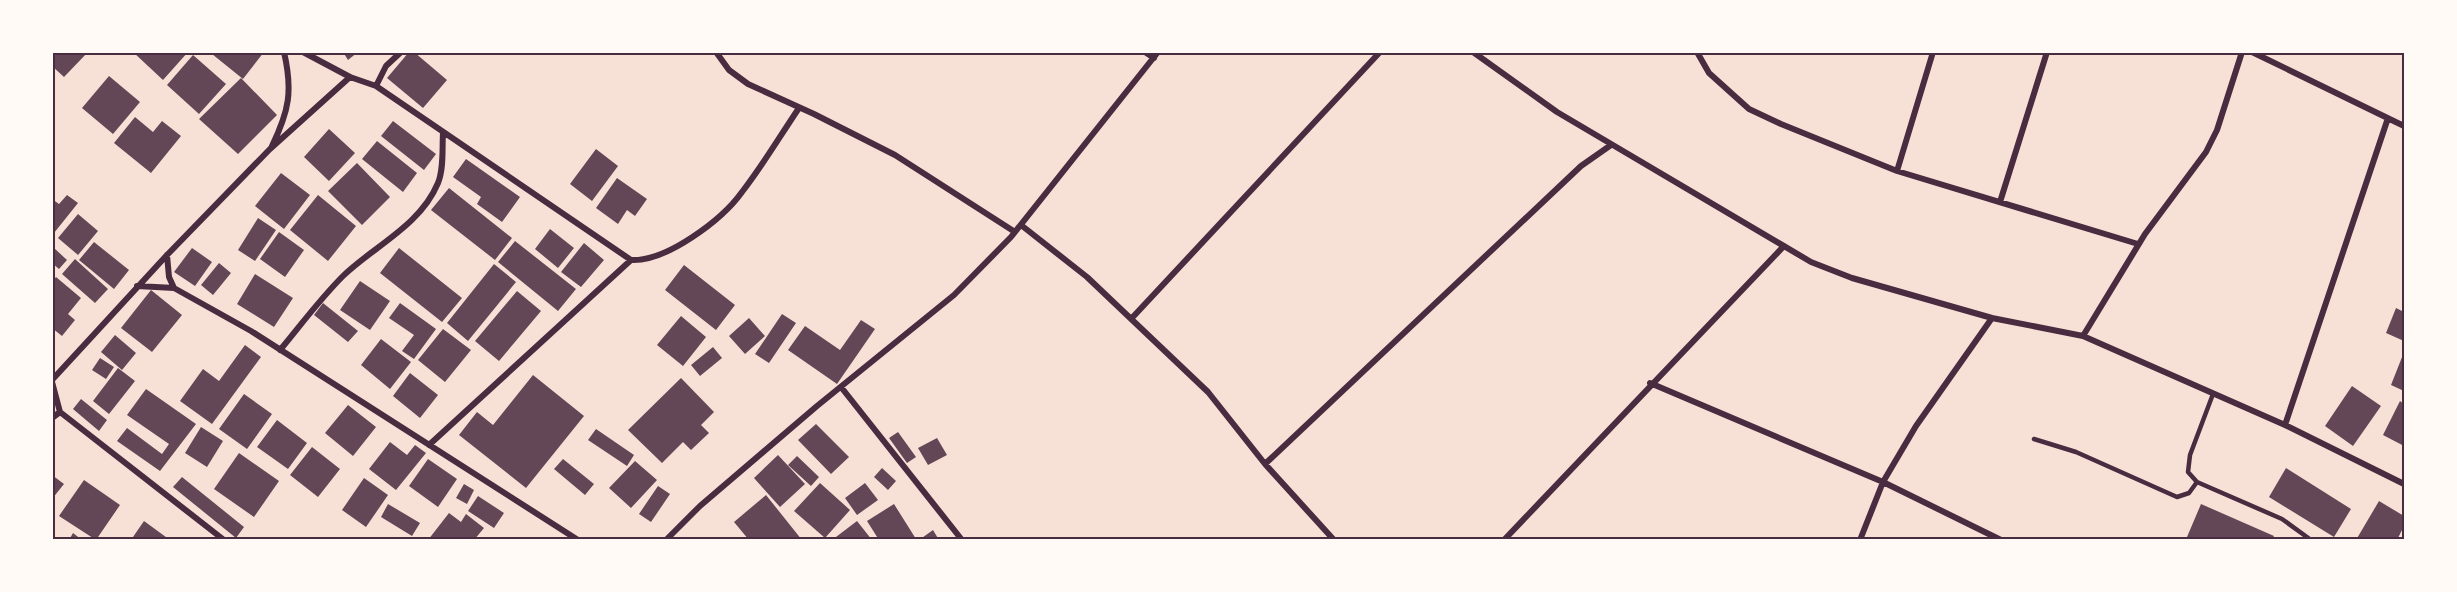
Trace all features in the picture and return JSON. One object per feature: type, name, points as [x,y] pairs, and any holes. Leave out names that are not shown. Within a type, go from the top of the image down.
[{"type":"street","points":[[270,149],[289,108],[290,77],[284,52]]},
{"type":"street","points":[[303,52],[350,77],[376,86],[631,260],[644,261],[664,255],[705,227],[741,195],[799,108]]},
{"type":"street","points":[[376,86],[386,66],[400,52]]},
{"type":"street","points":[[716,52],[729,70],[748,84],[895,155],[1016,232]]},
{"type":"street","points":[[666,540],[700,506],[954,295],[1016,232],[1156,55],[1144,52]]},
{"type":"street","points":[[1131,319],[1380,52]]},
{"type":"street","points":[[1473,52],[1557,112],[1811,262],[1851,278],[1992,318],[2083,336],[2285,425],[2404,484]]},
{"type":"street","points":[[1697,52],[1709,73],[1749,109],[1897,171],[2138,244]]},
{"type":"street","points":[[1897,171],[1933,52]]},
{"type":"street","points":[[2000,202],[2047,52]]},
{"type":"street","points":[[2083,336],[2138,244],[2206,152],[2217,130],[2242,52]]},
{"type":"street","points":[[2252,52],[2404,126]]},
{"type":"street","points":[[224,540],[60,412],[52,381],[137,286],[270,149],[350,77]]},
{"type":"street","points":[[2285,425],[2388,118]]},
{"type":"street","points":[[280,350],[344,275],[390,240],[429,198],[438,183],[442,133]]},
{"type":"street","points":[[1265,464],[1581,166],[1611,145]]},
{"type":"street","points":[[1021,225],[1087,277],[1208,392],[1265,464],[1334,540]]},
{"type":"street","points":[[1504,540],[1650,383],[1784,246]]},
{"type":"street","points":[[167,255],[169,277],[174,288]]},
{"type":"street","points":[[429,445],[631,260]]},
{"type":"street","points":[[137,286],[174,288],[280,350],[578,540]]},
{"type":"street","points":[[1860,540],[1883,482],[1916,426],[1992,318]]},
{"type":"street","points":[[1650,383],[1883,482],[2001,540]]},
{"type":"street","points":[[841,387],[962,540]]},
{"type":"street","points":[[52,418],[60,412]]},
{"type":"lane","points":[[2213,394],[2190,454],[2188,472],[2198,482],[2282,519],[2311,540]]},
{"type":"lane","points":[[2034,439],[2076,452],[2177,497],[2189,494],[2198,482]]},
{"type":"building","points":[[55,52],[88,52],[64,77],[52,66],[52,55]]},
{"type":"building","points":[[133,52],[188,52],[163,80]]},
{"type":"building","points":[[213,52],[264,52],[243,79],[212,54]]},
{"type":"building","points":[[343,52],[358,52],[348,60]]},
{"type":"building","points":[[409,52],[414,52],[447,80],[423,108],[387,78]]},
{"type":"building","points":[[193,55],[226,84],[199,114],[167,85]]},
{"type":"building","points":[[109,76],[140,102],[113,134],[82,108]]},
{"type":"building","points":[[241,78],[277,115],[238,154],[199,119]]},
{"type":"building","points":[[135,117],[153,132],[162,121],[181,136],[151,173],[114,143]]},
{"type":"building","points":[[393,121],[436,154],[424,170],[381,136]]},
{"type":"building","points":[[329,129],[355,153],[329,181],[304,157]]},
{"type":"building","points":[[377,141],[417,173],[403,192],[362,159]]},
{"type":"building","points":[[596,149],[618,166],[592,201],[570,184]]},
{"type":"building","points":[[466,159],[520,197],[502,222],[477,204],[481,197],[453,177]]},
{"type":"building","points":[[357,163],[390,197],[362,225],[328,191]]},
{"type":"building","points":[[281,173],[310,195],[284,229],[255,206]]},
{"type":"building","points":[[617,178],[647,199],[635,216],[627,210],[618,224],[596,208]]},
{"type":"building","points":[[449,188],[512,238],[495,260],[431,210]]},
{"type":"building","points":[[67,195],[78,203],[54,233],[52,199],[59,204]]},
{"type":"building","points":[[318,195],[356,226],[328,261],[290,230]]},
{"type":"building","points":[[78,214],[98,231],[78,255],[58,238]]},
{"type":"building","points":[[258,218],[276,230],[255,261],[238,250]]},
{"type":"building","points":[[550,229],[574,248],[558,268],[535,249]]},
{"type":"building","points":[[279,232],[304,250],[285,277],[260,259]]},
{"type":"building","points":[[515,241],[576,289],[558,311],[498,262]]},
{"type":"building","points":[[94,242],[129,270],[114,289],[79,260]]},
{"type":"building","points":[[584,243],[604,260],[581,287],[561,272]]},
{"type":"building","points":[[54,248],[67,260],[59,269],[52,263]]},
{"type":"building","points":[[192,248],[212,262],[195,286],[174,272]]},
{"type":"building","points":[[399,248],[462,298],[442,322],[380,273]]},
{"type":"building","points":[[75,259],[108,289],[95,303],[62,274]]},
{"type":"building","points":[[219,263],[231,273],[213,295],[201,285]]},
{"type":"building","points":[[494,264],[516,282],[468,341],[447,323]]},
{"type":"building","points":[[684,265],[735,305],[716,330],[665,290]]},
{"type":"building","points":[[255,274],[293,298],[274,327],[237,304]]},
{"type":"building","points":[[56,277],[81,298],[68,314],[75,320],[62,336],[52,328],[52,282]]},
{"type":"building","points":[[360,281],[390,301],[370,330],[340,310]]},
{"type":"building","points":[[151,290],[182,315],[152,352],[121,328]]},
{"type":"building","points":[[517,291],[541,311],[499,361],[475,341]]},
{"type":"building","points":[[323,303],[358,331],[348,342],[314,315]]},
{"type":"building","points":[[400,303],[436,329],[414,359],[402,351],[414,335],[389,318]]},
{"type":"building","points":[[2396,308],[2404,312],[2404,341],[2386,333]]},
{"type":"building","points":[[782,314],[796,323],[769,363],[755,354]]},
{"type":"building","points":[[681,316],[706,337],[683,366],[657,345]]},
{"type":"building","points":[[749,318],[765,336],[745,354],[729,336]]},
{"type":"building","points":[[861,320],[875,329],[837,384],[788,350],[805,326],[840,350]]},
{"type":"building","points":[[443,329],[471,350],[445,382],[418,360]]},
{"type":"building","points":[[115,335],[136,353],[122,370],[101,352]]},
{"type":"building","points":[[381,339],[411,362],[390,389],[361,365]]},
{"type":"building","points":[[245,345],[261,357],[212,424],[180,401],[203,369],[219,381]]},
{"type":"building","points":[[713,347],[722,358],[700,376],[691,365]]},
{"type":"building","points":[[2404,352],[2404,391],[2391,385]]},
{"type":"building","points":[[100,358],[114,367],[106,379],[92,370]]},
{"type":"building","points":[[118,368],[135,381],[109,414],[93,401]]},
{"type":"building","points":[[410,373],[438,395],[420,418],[393,396]]},
{"type":"building","points":[[533,375],[584,416],[526,488],[459,435],[477,412],[493,425]]},
{"type":"building","points":[[681,378],[714,412],[701,425],[709,433],[691,450],[683,442],[662,463],[628,430]]},
{"type":"building","points":[[2352,386],[2381,406],[2353,446],[2325,426]]},
{"type":"building","points":[[146,389],[196,424],[160,471],[117,441],[127,428],[162,454],[169,444],[127,415]]},
{"type":"building","points":[[244,394],[272,414],[247,449],[219,429]]},
{"type":"building","points":[[81,399],[107,420],[99,431],[73,409]]},
{"type":"building","points":[[2400,401],[2404,404],[2404,446],[2383,435]]},
{"type":"building","points":[[348,405],[376,427],[353,456],[325,433]]},
{"type":"building","points":[[277,420],[307,443],[288,469],[257,447]]},
{"type":"building","points":[[816,424],[849,457],[831,474],[798,440]]},
{"type":"building","points":[[201,427],[223,441],[207,467],[185,453]]},
{"type":"building","points":[[596,429],[634,455],[627,466],[588,440]]},
{"type":"building","points":[[898,432],[916,457],[907,463],[889,438]]},
{"type":"building","points":[[937,438],[947,455],[928,465],[918,448]]},
{"type":"building","points":[[390,442],[407,455],[415,445],[426,453],[396,490],[369,469]]},
{"type":"building","points":[[312,447],[340,469],[318,497],[290,475]]},
{"type":"building","points":[[239,453],[279,481],[254,517],[214,489]]},
{"type":"building","points":[[778,455],[805,484],[780,507],[754,478]]},
{"type":"building","points":[[797,456],[819,477],[811,486],[788,465]]},
{"type":"building","points":[[428,459],[457,479],[438,507],[409,486]]},
{"type":"building","points":[[563,459],[594,484],[585,495],[554,469]]},
{"type":"building","points":[[635,461],[657,480],[631,508],[609,488]]},
{"type":"building","points":[[882,468],[896,481],[888,490],[874,477]]},
{"type":"building","points":[[2286,468],[2351,509],[2334,537],[2269,497]]},
{"type":"building","points":[[52,475],[64,484],[52,499]]},
{"type":"building","points":[[182,477],[244,527],[236,538],[173,487]]},
{"type":"building","points":[[364,478],[388,495],[366,527],[342,510]]},
{"type":"building","points":[[84,480],[120,505],[96,540],[59,516]]},
{"type":"building","points":[[820,483],[850,510],[825,538],[794,511]]},
{"type":"building","points":[[865,483],[878,500],[857,515],[845,498]]},
{"type":"building","points":[[464,484],[474,490],[467,504],[456,498]]},
{"type":"building","points":[[658,486],[670,494],[651,522],[639,514]]},
{"type":"building","points":[[766,495],[802,540],[749,540],[734,522]]},
{"type":"building","points":[[478,496],[504,513],[494,528],[468,511]]},
{"type":"building","points":[[2379,501],[2404,516],[2404,526],[2397,540],[2356,540]]},
{"type":"building","points":[[388,504],[420,523],[412,536],[381,517]]},
{"type":"building","points":[[894,504],[916,539],[879,540],[867,521]]},
{"type":"building","points":[[2201,504],[2274,536],[2272,540],[2193,540],[2187,537]]},
{"type":"building","points":[[449,513],[461,522],[466,514],[484,528],[474,540],[428,540]]},
{"type":"building","points":[[144,521],[170,540],[136,540],[133,537]]},
{"type":"building","points":[[857,521],[872,540],[832,540]]},
{"type":"building","points":[[933,530],[939,540],[919,540]]},
{"type":"building","points":[[73,533],[82,540],[69,540]]}]
